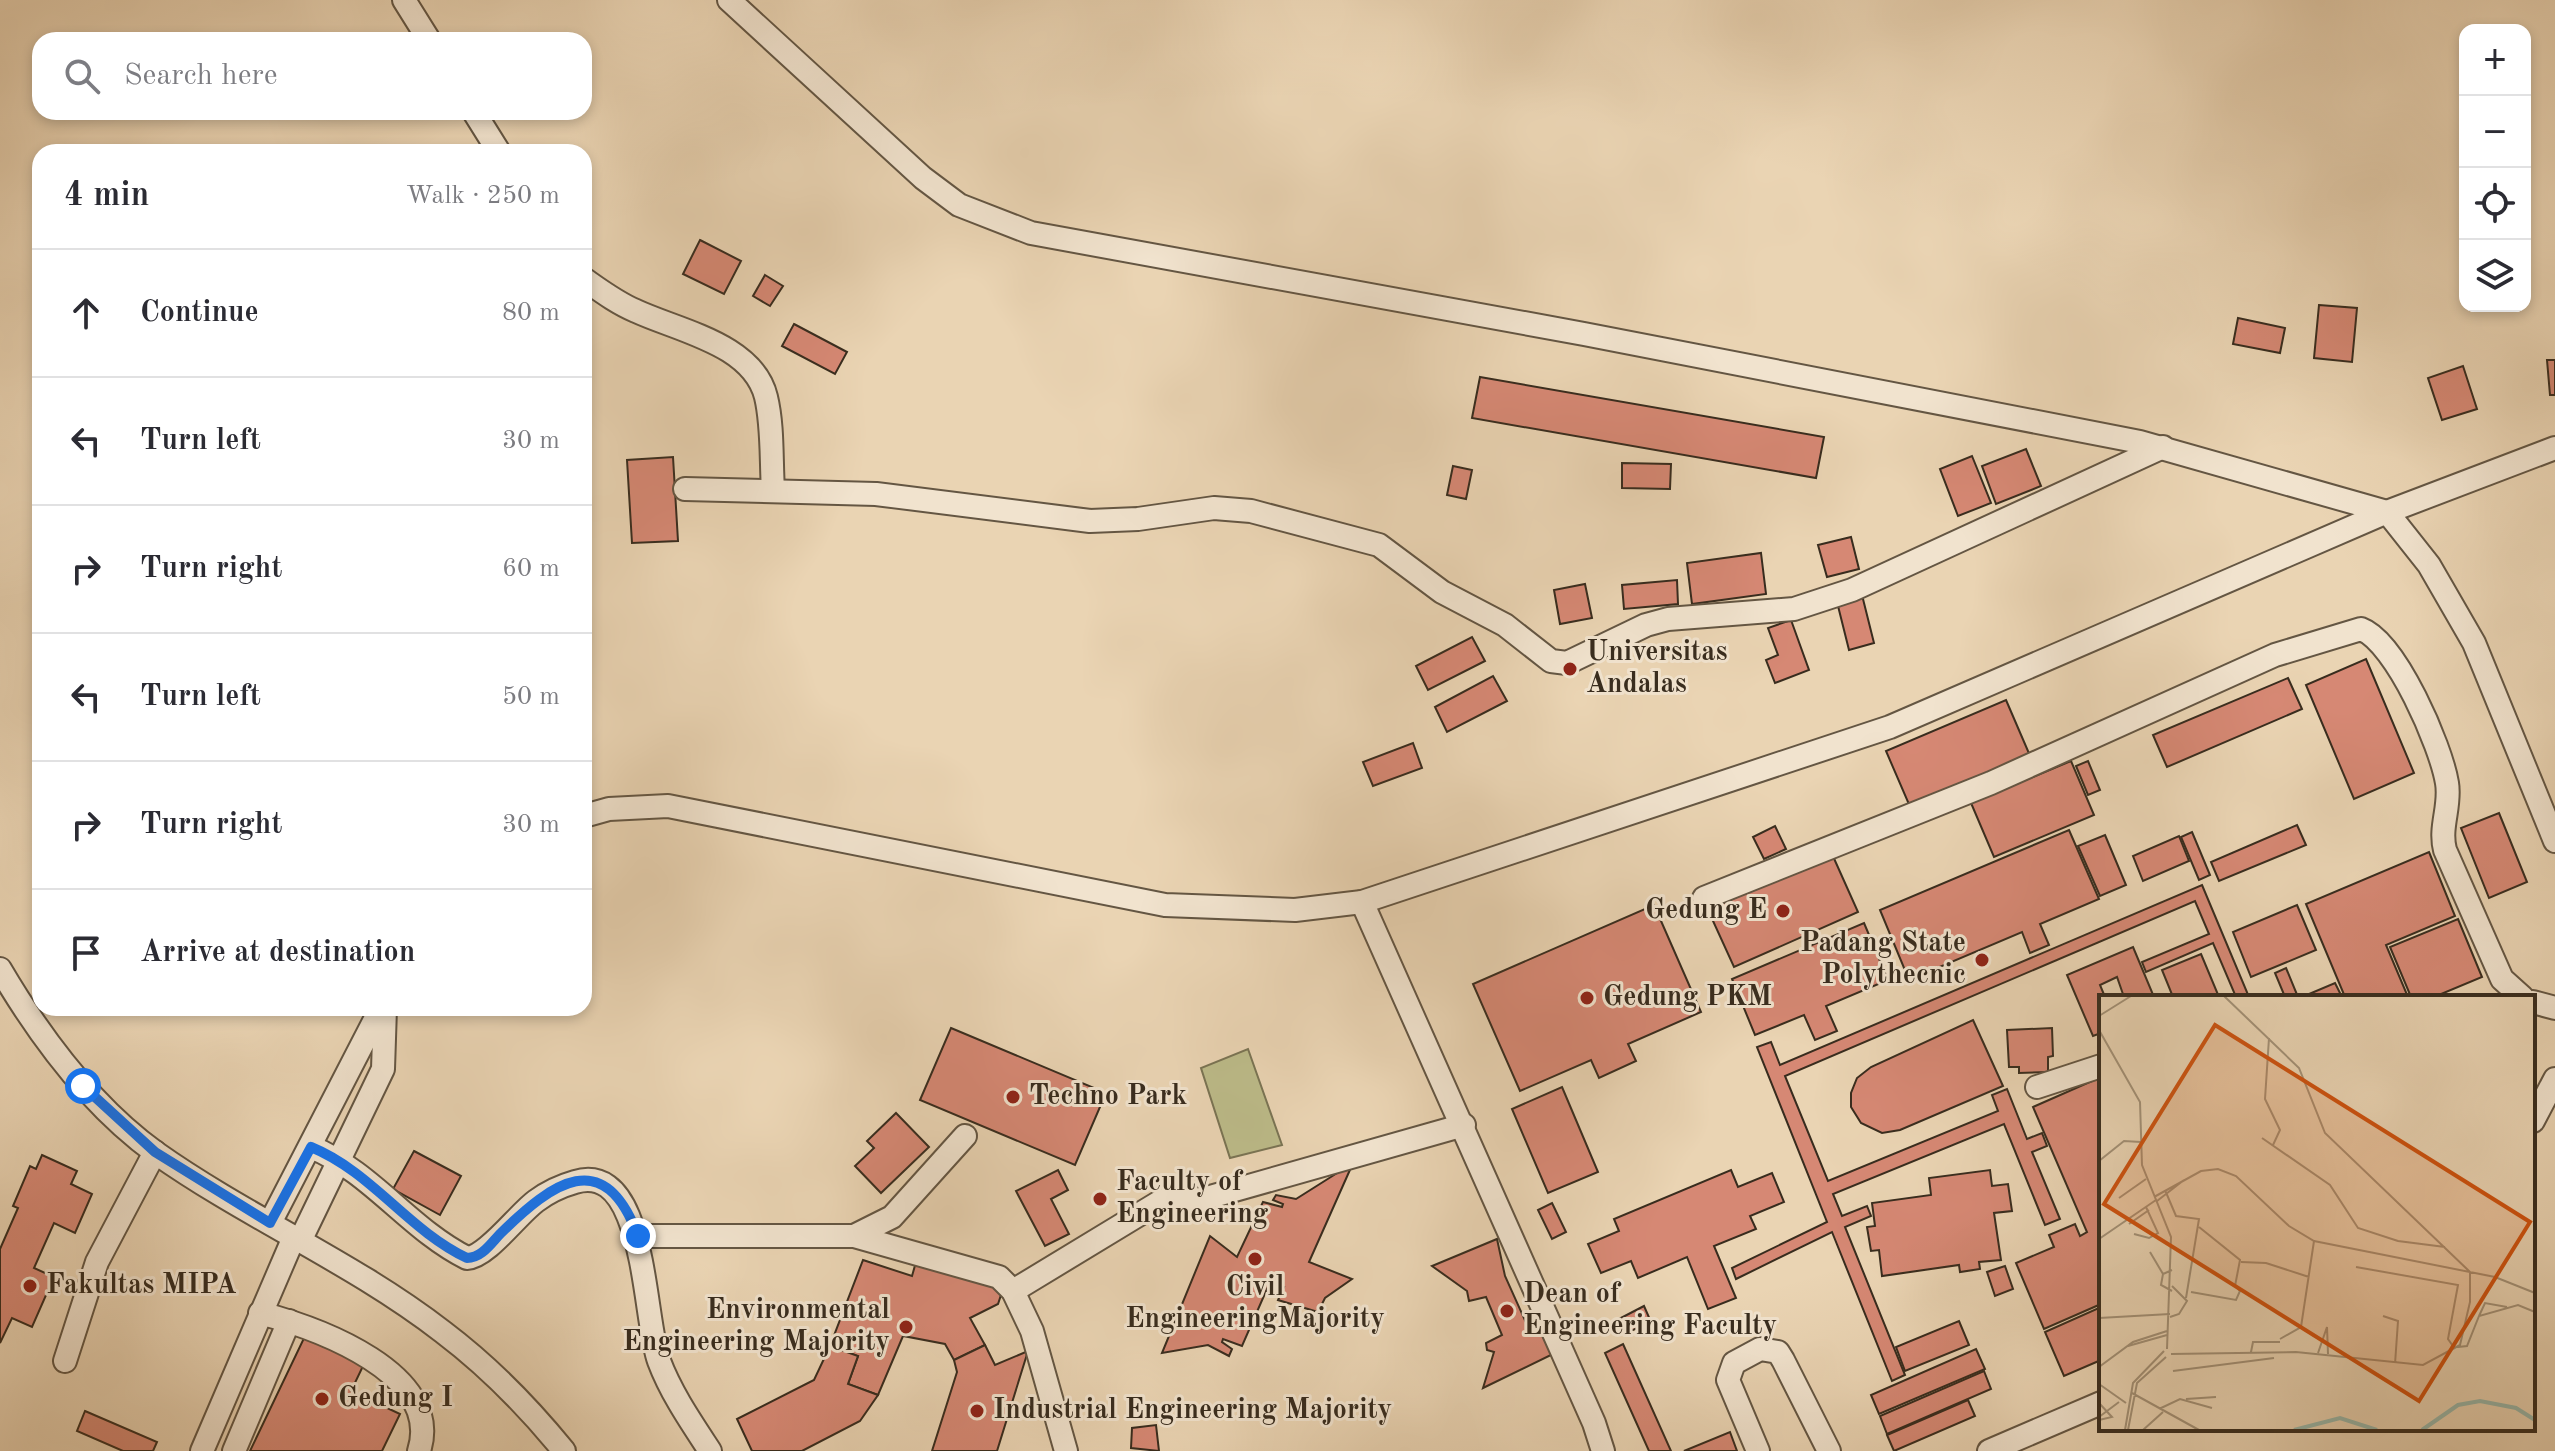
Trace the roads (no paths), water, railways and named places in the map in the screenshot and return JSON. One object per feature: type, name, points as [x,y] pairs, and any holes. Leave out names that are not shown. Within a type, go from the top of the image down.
[{"type":"street","points":[[404,0],[424,32]]},
{"type":"street","points":[[729,0],[923,178],[959,205],[1031,233],[1584,334],[2163,447],[2387,512],[2429,565],[2474,643],[2555,841]]},
{"type":"street","points":[[479,120],[494,144]]},
{"type":"street","points":[[592,285],[609,298],[728,350],[746,363],[758,378],[766,397],[773,490]]},
{"type":"street","points":[[685,489],[890,495],[1090,521],[1138,519],[1214,508],[1251,511],[1379,545],[1442,592],[1505,625],[1551,661],[1567,663],[1646,625],[1668,619],[1794,609],[1852,590],[2163,447]]},
{"type":"street","points":[[592,814],[609,809],[668,806],[1165,905],[1295,910],[1362,902],[1890,727],[2387,512],[2555,448]]},
{"type":"street","points":[[1704,898],[1991,783],[2275,655],[2361,629],[2382,642],[2421,710],[2448,786],[2442,836],[2445,850],[2502,979],[2520,995]]},
{"type":"street","points":[[1362,902],[1464,1125],[1594,1423],[1603,1451]]},
{"type":"street","points":[[0,969],[27,1015],[83,1086],[155,1152],[443,1332],[517,1399],[564,1451]]},
{"type":"street","points":[[2535,1003],[2555,1008]]},
{"type":"street","points":[[270,1223],[379,1016]]},
{"type":"street","points":[[202,1451],[260,1313],[383,1069],[383,1016]]},
{"type":"street","points":[[2037,1087],[2099,1067]]},
{"type":"street","points":[[2535,1117],[2555,1079]]},
{"type":"street","points":[[1013,1291],[1163,1200],[1203,1199],[1464,1125]]},
{"type":"street","points":[[854,1236],[892,1217],[965,1136]]},
{"type":"street","points":[[311,1147],[339,1159],[416,1222],[467,1258],[482,1253],[535,1202],[558,1187],[593,1179],[612,1191],[623,1204],[638,1236],[649,1328],[658,1359],[672,1392],[710,1451]]},
{"type":"street","points":[[65,1361],[97,1262],[155,1152]]},
{"type":"street","points":[[638,1236],[854,1236],[987,1272],[1013,1291],[1032,1331],[1066,1451]]},
{"type":"street","points":[[260,1313],[289,1321],[352,1349],[394,1377],[417,1404],[423,1424],[419,1451]]},
{"type":"street","points":[[234,1451],[289,1321]]},
{"type":"street","points":[[1758,1451],[1728,1380],[1734,1363],[1760,1349],[1778,1352],[1829,1451]]},
{"type":"street","points":[[1989,1451],[2099,1404]]},
{"type":"place","name":"Universitas Andalas","points":[[1570,669]]},
{"type":"place","name":"Gedung E","points":[[1783,911]]},
{"type":"place","name":"Padang State Polythecnic","points":[[1982,960]]},
{"type":"place","name":"Gedung PKM","points":[[1587,998]]},
{"type":"place","name":"Techno Park","points":[[1013,1097]]},
{"type":"place","name":"Faculty of Engineering","points":[[1100,1199]]},
{"type":"place","name":"Civil EngineeringMajority","points":[[1255,1259]]},
{"type":"place","name":"Fakultas MIPA","points":[[30,1286]]},
{"type":"place","name":"Dean of Engineering Faculty","points":[[1507,1311]]},
{"type":"place","name":"Environmental Engineering Majority","points":[[906,1327]]},
{"type":"place","name":"Gedung I","points":[[322,1399]]},
{"type":"place","name":"Industrial Engineering Majority","points":[[977,1411]]}]
